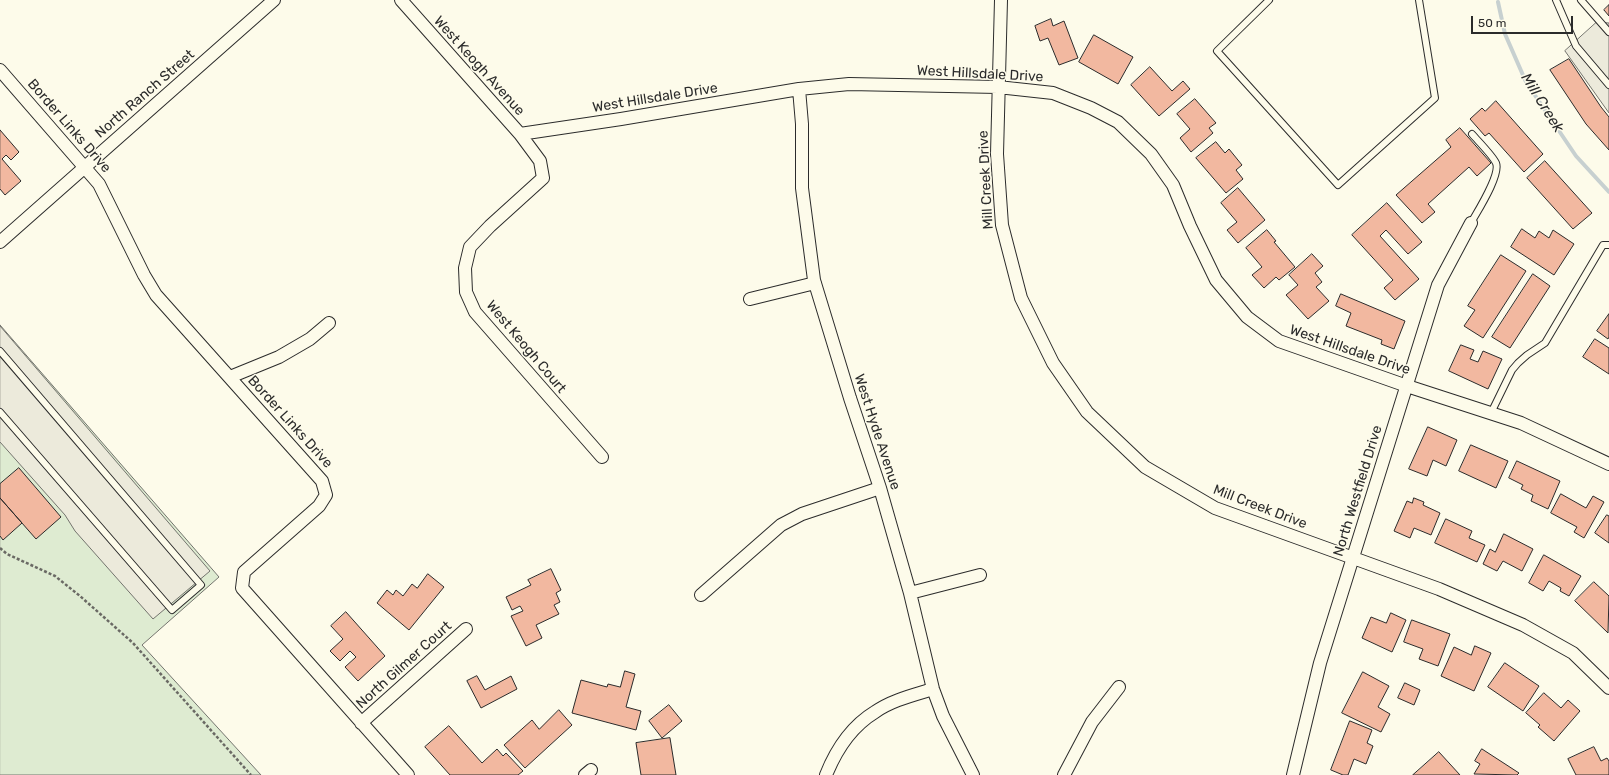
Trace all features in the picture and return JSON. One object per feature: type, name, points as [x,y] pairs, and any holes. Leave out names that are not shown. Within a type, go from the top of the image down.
[{"type":"street","name":"North Ranch Street","points":[[0,242],[274,0]]},
{"type":"street","name":"West Keogh Avenue","points":[[400,0],[520,134]]},
{"type":"street","name":"Mill Creek Drive","points":[[1001,0],[997,154],[1002,225],[1021,298],[1053,363],[1086,412],[1145,467],[1215,508],[1439,589],[1522,625],[1573,653],[1609,688]]},
{"type":"street","name":"Border Links Drive","points":[[0,70],[99,184],[144,275],[156,295],[322,481],[326,495],[319,506],[244,572],[242,588],[408,775]]},
{"type":"street","name":"West Hillsdale Drive","points":[[520,134],[621,120],[799,89],[849,84],[998,87],[1053,93],[1091,108],[1118,122],[1151,154],[1173,185],[1190,226],[1216,280],[1247,317],[1279,341],[1407,386],[1521,423],[1609,464]]},
{"type":"street","name":"West Hyde Avenue","points":[[799,89],[802,124],[802,188],[815,283],[850,398],[880,488],[910,592],[933,689],[943,716],[973,775]]},
{"type":"street","name":"West Keogh Court","points":[[520,134],[540,161],[542,178],[490,226],[470,247],[465,268],[466,292],[475,312],[602,457]]},
{"type":"street","name":"North Westfield Drive","points":[[1293,775],[1320,663],[1438,285],[1472,223]]},
{"type":"street","points":[[750,299],[815,283]]},
{"type":"street","points":[[230,377],[279,357],[310,340],[329,323]]},
{"type":"street","points":[[700,595],[781,525],[802,514],[880,488]]},
{"type":"street","points":[[910,592],[980,575]]},
{"type":"street","name":"North Gilmer Court","points":[[361,723],[466,629]]},
{"type":"street","points":[[1064,775],[1092,722],[1119,687]]},
{"type":"street","points":[[826,775],[847,736],[875,712],[906,697],[933,689]]},
{"type":"lane","points":[[1269,0],[1217,50],[1338,185],[1435,98],[1419,0]]},
{"type":"lane","points":[[1556,0],[1576,46],[1609,85]]},
{"type":"lane","points":[[1581,0],[1609,32]]},
{"type":"lane","points":[[1472,134],[1496,163],[1497,170],[1472,223]]},
{"type":"lane","points":[[1491,413],[1512,370],[1527,355],[1545,343],[1603,245],[1609,245]]},
{"type":"lane","points":[[0,351],[201,584],[172,610],[0,412]]},
{"type":"path","points":[[0,548],[7,554],[55,576],[133,643],[251,775]]},
{"type":"green space","points":[[0,325],[219,577],[142,645],[261,775],[0,775]]},
{"type":"shaded area","points":[[1597,22],[1609,23],[1609,113],[1565,51]]},
{"type":"shaded area","points":[[0,326],[210,571],[153,619],[75,531],[65,515],[0,442]]},
{"type":"building","points":[[1609,5],[1609,16],[1604,10]]},
{"type":"building","points":[[1051,19],[1053,26],[1064,21],[1078,58],[1059,65],[1048,38],[1040,41],[1035,26]]},
{"type":"building","points":[[1094,35],[1133,57],[1118,84],[1079,62]]},
{"type":"building","points":[[1569,59],[1609,117],[1609,150],[1586,124],[1550,70]]},
{"type":"building","points":[[1150,67],[1172,91],[1183,81],[1190,89],[1159,116],[1131,85]]},
{"type":"building","points":[[1195,99],[1216,123],[1209,128],[1213,133],[1191,152],[1180,138],[1190,129],[1177,114]]},
{"type":"building","points":[[1496,101],[1543,154],[1524,172],[1489,133],[1485,136],[1470,119],[1482,108],[1485,111]]},
{"type":"building","points":[[1460,128],[1491,163],[1477,176],[1469,167],[1428,204],[1435,212],[1422,223],[1396,195],[1451,147],[1446,140]]},
{"type":"building","points":[[0,130],[19,152],[11,160],[6,155],[2,159],[21,181],[5,195],[0,189]]},
{"type":"building","points":[[1216,142],[1225,153],[1229,149],[1242,165],[1236,170],[1243,179],[1226,193],[1196,158]]},
{"type":"building","points":[[1545,161],[1592,213],[1573,229],[1527,178]]},
{"type":"building","points":[[1238,188],[1265,220],[1238,243],[1227,230],[1237,222],[1221,203]]},
{"type":"building","points":[[1387,203],[1422,242],[1408,254],[1386,230],[1380,236],[1419,279],[1395,300],[1384,288],[1393,280],[1352,235]]},
{"type":"building","points":[[1522,229],[1535,238],[1539,231],[1549,238],[1553,230],[1574,244],[1554,275],[1511,247]]},
{"type":"building","points":[[1267,230],[1276,241],[1274,242],[1295,267],[1279,280],[1276,277],[1264,288],[1252,275],[1262,267],[1246,248]]},
{"type":"building","points":[[1312,254],[1323,266],[1315,273],[1322,282],[1316,287],[1329,301],[1308,319],[1286,295],[1298,285],[1289,275]]},
{"type":"building","points":[[1501,255],[1526,271],[1483,338],[1464,326],[1475,310],[1468,306]]},
{"type":"building","points":[[1533,274],[1550,286],[1510,348],[1492,337]]},
{"type":"building","points":[[1341,294],[1405,321],[1394,349],[1381,344],[1382,340],[1346,326],[1351,313],[1336,306]]},
{"type":"building","points":[[1609,314],[1609,337],[1608,339],[1597,331]]},
{"type":"building","points":[[1595,339],[1609,348],[1609,374],[1583,357]]},
{"type":"building","points":[[1461,345],[1474,350],[1470,359],[1478,362],[1483,351],[1502,359],[1488,389],[1449,371]]},
{"type":"building","points":[[1428,427],[1457,440],[1446,466],[1433,460],[1427,476],[1409,469]]},
{"type":"building","points":[[1471,445],[1508,461],[1496,488],[1459,471]]},
{"type":"building","points":[[1517,461],[1560,481],[1548,509],[1531,501],[1533,495],[1521,489],[1523,485],[1509,478]]},
{"type":"building","points":[[19,468],[61,517],[36,539],[0,498],[0,484]]},
{"type":"building","points":[[1561,494],[1586,508],[1593,496],[1604,502],[1584,538],[1574,532],[1577,527],[1551,513]]},
{"type":"building","points":[[0,498],[22,523],[3,540],[0,536]]},
{"type":"building","points":[[1414,498],[1424,502],[1423,505],[1440,513],[1431,535],[1414,528],[1410,538],[1394,531],[1407,501],[1412,503]]},
{"type":"building","points":[[1607,515],[1609,516],[1609,543],[1595,533]]},
{"type":"building","points":[[1446,519],[1472,531],[1469,538],[1485,545],[1477,562],[1435,543]]},
{"type":"building","points":[[1504,534],[1533,549],[1522,571],[1503,561],[1497,571],[1483,564],[1490,549],[1495,552]]},
{"type":"building","points":[[1544,555],[1581,576],[1569,596],[1560,591],[1561,588],[1549,581],[1543,591],[1529,583]]},
{"type":"building","points":[[551,569],[561,590],[556,593],[560,602],[554,605],[559,614],[536,625],[542,638],[526,646],[511,616],[523,611],[520,606],[512,610],[506,597],[531,585],[528,580]]},
{"type":"building","points":[[428,574],[444,587],[409,630],[377,603],[387,590],[393,595],[396,590],[403,596],[412,584],[417,588]]},
{"type":"building","points":[[1594,582],[1609,596],[1608,633],[1575,601]]},
{"type":"building","points":[[346,612],[385,656],[358,681],[345,667],[356,657],[350,651],[340,661],[330,651],[343,639],[331,626]]},
{"type":"building","points":[[1391,613],[1406,620],[1392,652],[1362,638],[1371,617],[1386,623]]},
{"type":"building","points":[[1412,620],[1450,634],[1438,666],[1419,659],[1423,649],[1404,642]]},
{"type":"building","points":[[1475,646],[1491,653],[1474,691],[1441,676],[1454,647],[1471,655]]},
{"type":"building","points":[[1505,663],[1539,686],[1523,711],[1488,687]]},
{"type":"building","points":[[625,671],[635,674],[626,707],[641,711],[636,730],[572,713],[581,680],[607,687],[608,684],[620,687]]},
{"type":"building","points":[[1363,672],[1389,686],[1378,707],[1390,714],[1381,732],[1342,713]]},
{"type":"building","points":[[477,676],[485,690],[511,676],[517,689],[481,708],[467,681]]},
{"type":"building","points":[[1405,683],[1420,690],[1414,705],[1398,698]]},
{"type":"building","points":[[1544,693],[1561,708],[1568,700],[1580,711],[1554,741],[1538,727],[1540,725],[1526,713]]},
{"type":"building","points":[[669,705],[682,721],[662,738],[649,721]]},
{"type":"building","points":[[559,710],[572,725],[525,768],[504,745],[532,720],[539,729]]},
{"type":"building","points":[[1350,721],[1372,730],[1367,743],[1373,746],[1366,764],[1354,759],[1348,775],[1343,775],[1331,770]]},
{"type":"building","points":[[449,726],[482,763],[497,749],[503,756],[506,753],[523,771],[518,775],[450,775],[425,747]]},
{"type":"building","points":[[670,738],[676,775],[641,775],[636,743]]},
{"type":"building","points":[[1594,747],[1601,761],[1607,758],[1609,761],[1609,775],[1576,775],[1568,759]]},
{"type":"building","points":[[1482,749],[1519,773],[1517,775],[1474,774],[1480,764],[1475,761]]},
{"type":"building","points":[[1439,752],[1460,775],[1413,775]]},
{"type":"waterway","name":"Mill Creek","points":[[1498,2],[1505,34],[1526,82],[1576,156],[1609,192]]}]
